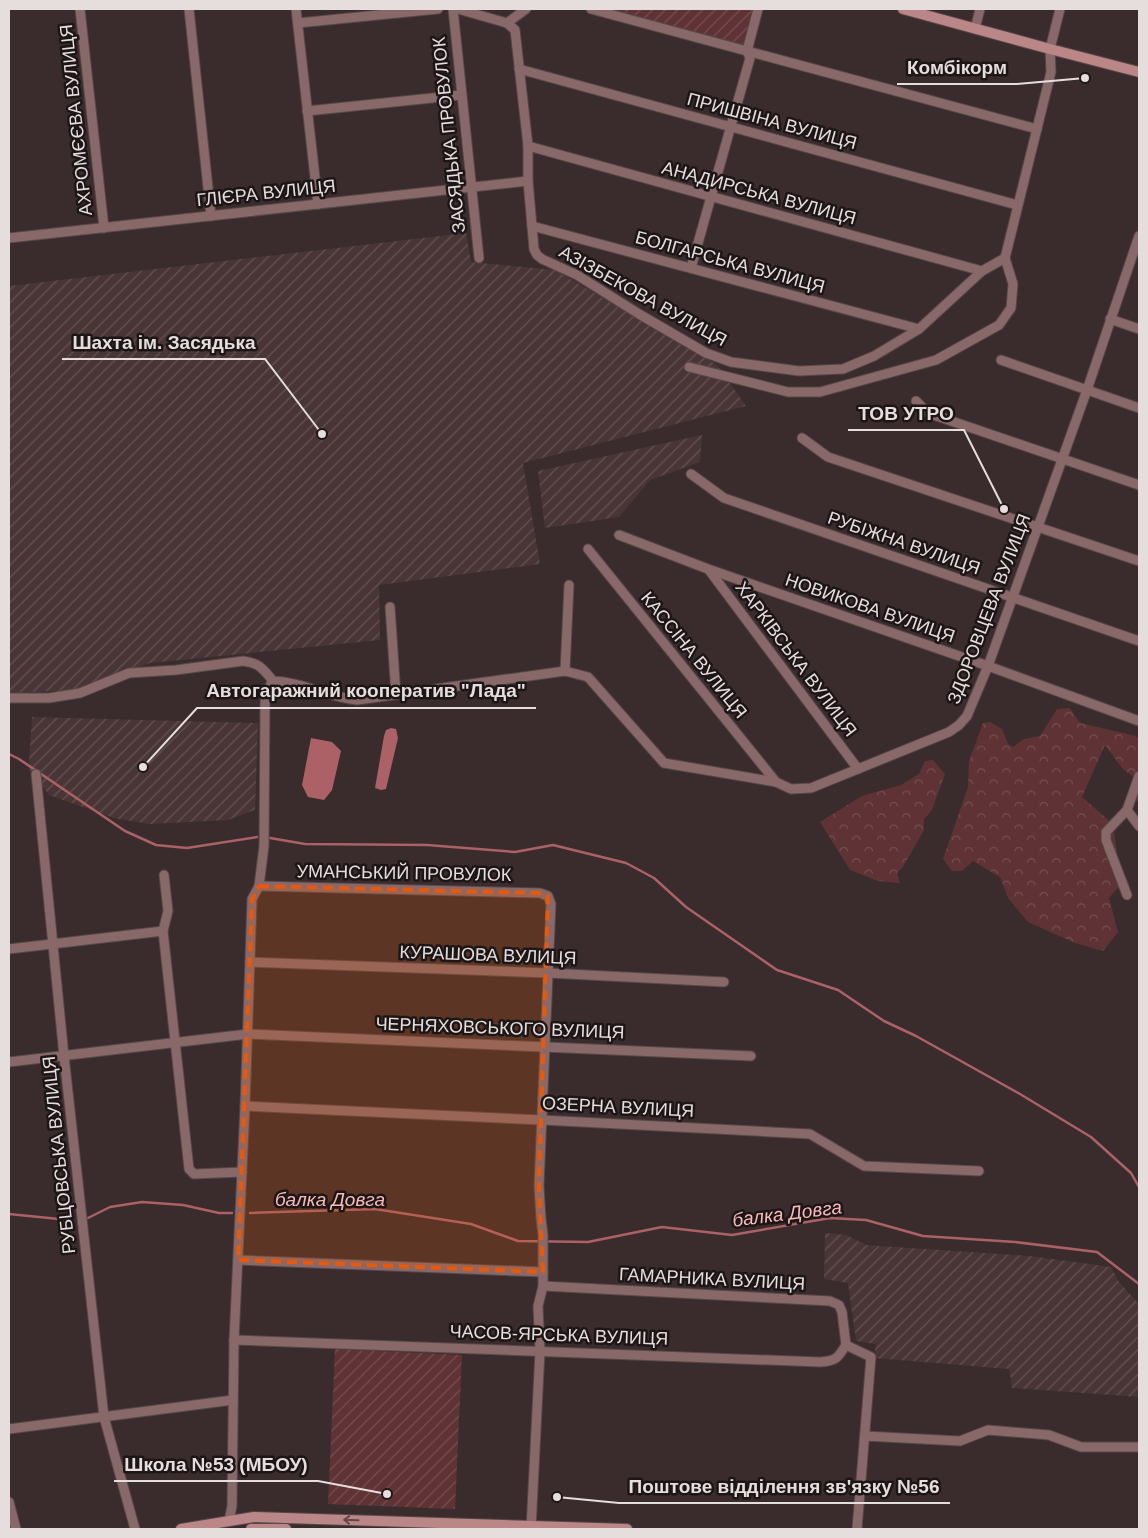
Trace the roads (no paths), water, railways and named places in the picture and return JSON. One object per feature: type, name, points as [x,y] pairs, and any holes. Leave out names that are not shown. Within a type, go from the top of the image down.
[{"type":"main road","points":[[907,9],[1139,72]]},
{"type":"main road","points":[[181,1529],[229,1525],[254,1518],[283,1518],[531,1528],[627,1529]]},
{"type":"main road","points":[[251,1529],[286,1529]]},
{"type":"street","name":"АХРОМЄЄВА ВУЛИЦЯ","points":[[80,9],[104,228]]},
{"type":"street","points":[[189,9],[211,216]]},
{"type":"street","points":[[296,9],[318,204]]},
{"type":"street","points":[[298,23],[438,9]]},
{"type":"street","name":"ЗАСЯДЬКА ПРОВУЛОК","points":[[453,9],[479,258]]},
{"type":"street","points":[[458,9],[507,23],[515,30],[528,146],[528,181],[532,226]]},
{"type":"street","points":[[507,23],[526,9]]},
{"type":"street","points":[[591,9],[1037,129]]},
{"type":"street","points":[[691,268],[750,58],[747,51],[758,9]]},
{"type":"street","points":[[975,29],[980,9]]},
{"type":"street","points":[[689,367],[788,392],[820,392],[936,360],[999,325],[1011,308],[1013,284],[1005,258],[1050,72],[1050,49],[1060,9]]},
{"type":"street","name":"ПРИШВІНА ВУЛИЦЯ","points":[[519,69],[1017,205]]},
{"type":"street","points":[[307,111],[462,95]]},
{"type":"street","name":"АНАДИРСЬКА ВУЛИЦЯ","points":[[528,146],[982,271]]},
{"type":"street","name":"ГЛІЄРА ВУЛИЦЯ","points":[[9,238],[528,181]]},
{"type":"street","name":"АЗІЗБЕКОВА ВУЛИЦЯ","points":[[532,226],[534,249],[542,259],[577,275],[706,353],[730,362],[799,371],[842,369],[874,356],[919,330],[982,271],[1005,258]]},
{"type":"street","name":"БОЛГАРСЬКА ВУЛИЦЯ","points":[[532,226],[919,330]]},
{"type":"street","name":"ЗДОРОВЦЕВА ВУЛИЦЯ","points":[[565,671],[588,677],[664,763],[776,782],[791,789],[811,788],[949,732],[959,725],[967,716],[988,666],[1087,390],[1110,319],[1137,249],[1139,236]]},
{"type":"street","points":[[1110,319],[1139,329]]},
{"type":"street","points":[[1000,360],[1139,408]]},
{"type":"street","points":[[916,401],[928,413],[1139,485]]},
{"type":"street","points":[[802,438],[828,457],[1038,526],[1139,562]]},
{"type":"street","name":"РУБІЖНА ВУЛИЦЯ","points":[[691,474],[724,498],[1139,641]]},
{"type":"street","name":"НОВИКОВА ВУЛИЦЯ","points":[[619,535],[708,569],[988,666],[1139,721]]},
{"type":"street","name":"КАССІНА ВУЛИЦЯ","points":[[588,550],[776,782]]},
{"type":"street","name":"ХАРКІВСЬКА ВУЛИЦЯ","points":[[708,569],[858,769]]},
{"type":"street","points":[[9,698],[49,698],[80,693],[130,673],[176,670],[243,661],[254,662],[273,681],[286,682],[330,696],[357,700],[565,671],[569,585]]},
{"type":"street","points":[[390,607],[396,695]]},
{"type":"street","points":[[229,1525],[232,1506],[234,1340],[248,1034],[252,898],[259,886],[265,828],[266,692],[273,681]]},
{"type":"street","name":"РУБЦОВСЬКА ВУЛИЦЯ","points":[[36,774],[64,1056],[104,1417],[136,1529]]},
{"type":"street","points":[[1127,895],[1106,840],[1106,832],[1127,810],[1139,776]]},
{"type":"street","points":[[1127,810],[1139,826]]},
{"type":"street","points":[[164,876],[168,911],[163,931],[189,1169],[194,1174],[242,1172]]},
{"type":"street","name":"УМАНСЬКИЙ ПРОВУЛОК","points":[[259,886],[540,893],[548,896],[551,904],[548,974]]},
{"type":"street","points":[[9,949],[163,931]]},
{"type":"street","name":"КУРАШОВА ВУЛИЦЯ","points":[[250,962],[724,982]]},
{"type":"street","points":[[531,1528],[540,1351],[538,1306],[543,1286],[543,1235],[539,1186],[548,974]]},
{"type":"street","name":"ЧЕРНЯХОВСЬКОГО ВУЛИЦЯ","points":[[9,1062],[248,1034],[751,1056]]},
{"type":"street","name":"ОЗЕРНА ВУЛИЦЯ","points":[[245,1106],[810,1134],[864,1166],[979,1171]]},
{"type":"street","points":[[238,1260],[543,1272]]},
{"type":"street","name":"ГАМАРНИКА ВУЛИЦЯ","points":[[543,1286],[830,1301],[839,1305],[842,1312],[846,1344]]},
{"type":"street","name":"ЧАСОВ-ЯРСЬКА ВУЛИЦЯ","points":[[234,1340],[820,1362],[830,1362],[838,1358],[846,1344]]},
{"type":"street","points":[[846,1344],[871,1356],[857,1529]]},
{"type":"street","points":[[9,1429],[233,1400]]},
{"type":"street","points":[[865,1436],[960,1441],[988,1430],[1049,1434],[1081,1447],[1139,1447]]},
{"type":"street","points":[[9,1502],[16,1529]]},
{"type":"waterway","points":[[9,754],[125,831],[156,845],[187,848],[257,837]]},
{"type":"waterway","points":[[270,838],[305,844],[427,845],[515,852],[553,845],[626,863],[654,878],[686,907],[777,970],[838,990],[884,1021],[916,1036],[1020,1094],[1091,1137],[1131,1173],[1139,1187]]},
{"type":"waterway","name":"балка Довга","points":[[88,1218],[110,1207],[142,1202],[183,1205],[219,1213],[232,1213]]},
{"type":"waterway","name":"балка Довга","points":[[250,1213],[375,1209],[471,1224],[518,1241],[588,1242],[662,1227],[732,1235],[830,1218],[866,1220],[923,1236],[1015,1242],[1097,1252],[1139,1284]]},
{"type":"waterway","name":"балка Довга","points":[[9,1214],[69,1220]]},
{"type":"place","name":"Комбікорм","points":[[1085,78]]},
{"type":"place","name":"Шахта ім. Засядька","points":[[322,434]]},
{"type":"place","name":"ТОВ УТРО","points":[[1004,509]]},
{"type":"place","name":"Автогаражний кооператив \"Лада\"","points":[[143,767]]},
{"type":"place","name":"Школа №53 (МБОУ)","points":[[387,1494]]},
{"type":"place","name":"Поштове відділення зв'язку №56","points":[[557,1497]]}]
